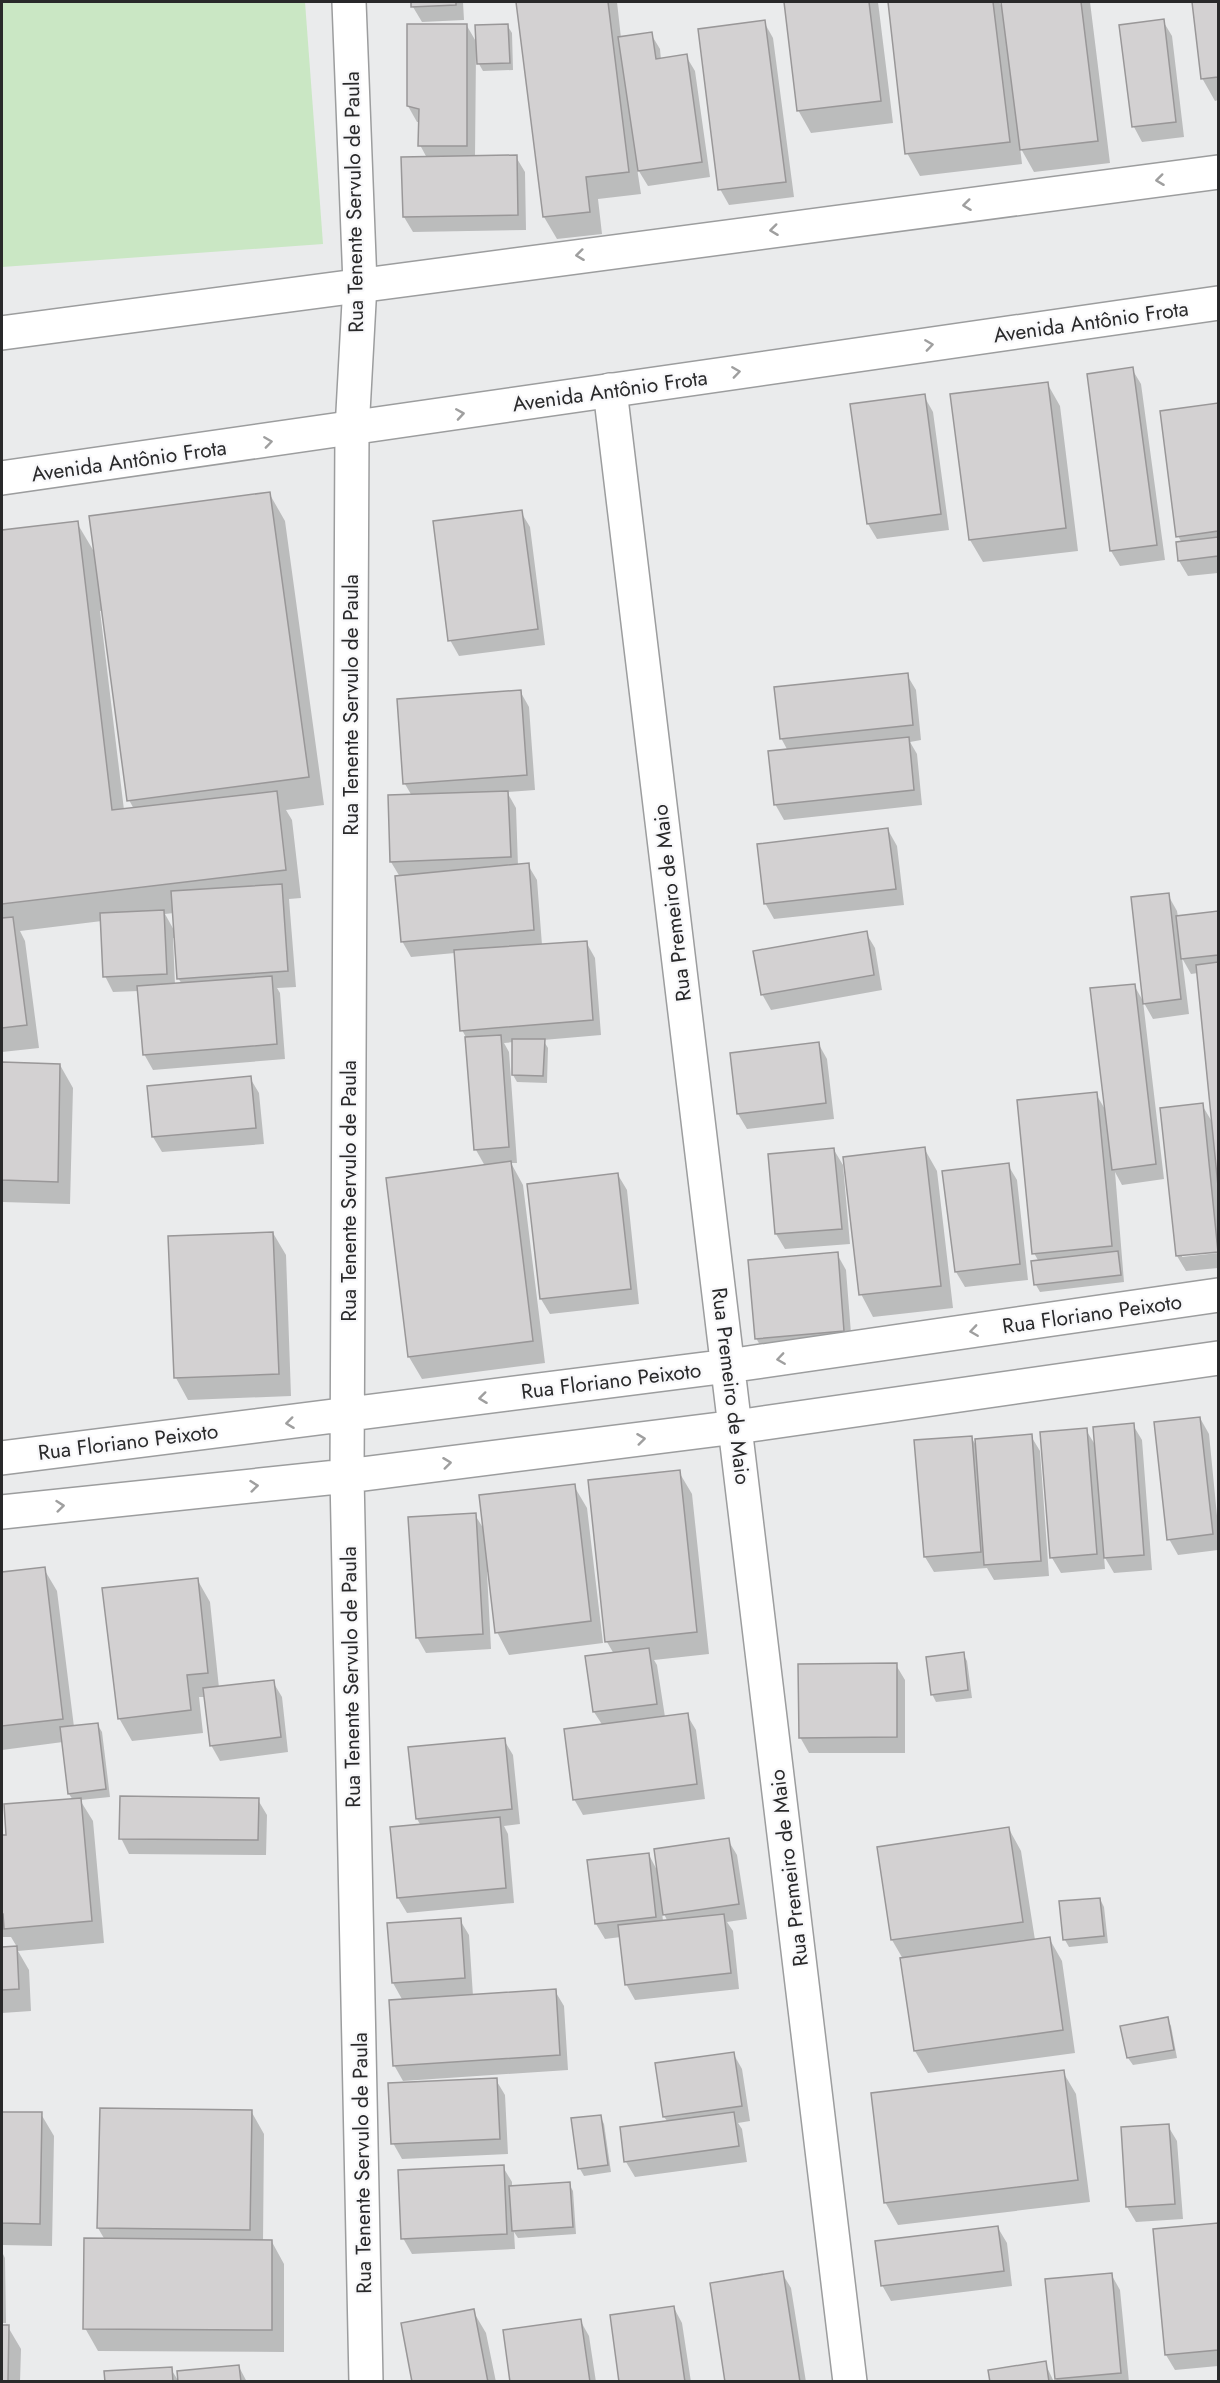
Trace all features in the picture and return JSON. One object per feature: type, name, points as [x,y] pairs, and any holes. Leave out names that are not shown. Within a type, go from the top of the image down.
[{"type":"street","name":"Rua Tenente Servulo de Paula","points":[[349,2],[360,284],[352,430],[347,1476],[366,2382]]},
{"type":"street","points":[[2,333],[1218,172]]},
{"type":"street","name":"Avenida Antônio Frota","points":[[2,478],[352,430],[610,390],[1218,303]]},
{"type":"street","name":"Rua Premeiro de Maio","points":[[610,390],[850,2382]]},
{"type":"street","name":"Rua Floriano Peixoto","points":[[2,1458],[728,1366],[1218,1295]]},
{"type":"street","points":[[2,1512],[347,1476],[736,1427],[1218,1358]]},
{"type":"green space","points":[[2,2],[305,2],[323,244],[2,267]]},
{"type":"building","points":[[411,2],[456,2],[456,5],[411,7]]},
{"type":"building","points":[[516,2],[608,2],[629,172],[586,177],[590,212],[543,217]]},
{"type":"building","points":[[784,2],[869,2],[881,101],[797,111]]},
{"type":"building","points":[[888,2],[993,2],[1010,142],[905,154]]},
{"type":"building","points":[[1001,2],[1081,2],[1098,141],[1020,150]]},
{"type":"building","points":[[1192,2],[1218,2],[1218,77],[1201,79]]},
{"type":"building","points":[[1164,19],[1176,122],[1132,127],[1119,25]]},
{"type":"building","points":[[765,20],[786,182],[718,190],[698,29]]},
{"type":"building","points":[[407,24],[467,24],[467,146],[418,146],[419,109],[407,106]]},
{"type":"building","points":[[508,24],[510,63],[477,64],[475,25]]},
{"type":"building","points":[[652,32],[656,59],[687,54],[702,162],[638,171],[618,37]]},
{"type":"building","points":[[517,155],[518,215],[403,217],[401,157]]},
{"type":"building","points":[[1133,367],[1157,545],[1110,551],[1087,374]]},
{"type":"building","points":[[1048,382],[1066,528],[969,540],[950,394]]},
{"type":"building","points":[[925,394],[941,514],[867,524],[850,404]]},
{"type":"building","points":[[1218,403],[1218,531],[1176,537],[1160,411]]},
{"type":"building","points":[[270,492],[309,777],[127,801],[89,516]]},
{"type":"building","points":[[522,510],[538,629],[448,641],[433,521]]},
{"type":"building","points":[[78,521],[112,810],[277,791],[286,870],[2,904],[2,530]]},
{"type":"building","points":[[1218,537],[1218,556],[1178,561],[1176,542]]},
{"type":"building","points":[[908,673],[913,725],[780,739],[774,687]]},
{"type":"building","points":[[521,690],[527,775],[403,784],[397,699]]},
{"type":"building","points":[[909,737],[914,790],[774,805],[768,751]]},
{"type":"building","points":[[508,791],[511,857],[390,862],[388,795]]},
{"type":"building","points":[[888,828],[896,889],[764,904],[757,844]]},
{"type":"building","points":[[529,863],[534,930],[401,942],[395,876]]},
{"type":"building","points":[[282,884],[288,971],[177,979],[171,891]]},
{"type":"building","points":[[1169,893],[1181,999],[1143,1004],[1131,897]]},
{"type":"building","points":[[164,910],[167,974],[103,977],[100,913]]},
{"type":"building","points":[[1218,911],[1218,955],[1181,959],[1176,916]]},
{"type":"building","points":[[13,917],[27,1025],[2,1028],[2,918]]},
{"type":"building","points":[[867,931],[874,975],[761,995],[753,951]]},
{"type":"building","points":[[587,941],[593,1020],[460,1031],[454,950]]},
{"type":"building","points":[[1218,962],[1218,1186],[1196,965]]},
{"type":"building","points":[[272,976],[277,1044],[143,1055],[137,986]]},
{"type":"building","points":[[1135,984],[1156,1164],[1112,1170],[1090,988]]},
{"type":"building","points":[[501,1035],[509,1147],[474,1150],[465,1037]]},
{"type":"building","points":[[512,1039],[545,1039],[543,1076],[512,1075]]},
{"type":"building","points":[[819,1042],[826,1103],[737,1114],[730,1053]]},
{"type":"building","points":[[2,1062],[60,1064],[58,1182],[2,1180]]},
{"type":"building","points":[[251,1076],[256,1128],[152,1137],[147,1086]]},
{"type":"building","points":[[1097,1092],[1112,1246],[1032,1254],[1017,1100]]},
{"type":"building","points":[[1203,1103],[1218,1252],[1176,1256],[1160,1108]]},
{"type":"building","points":[[925,1147],[941,1286],[859,1295],[843,1157]]},
{"type":"building","points":[[834,1148],[842,1229],[775,1234],[768,1154]]},
{"type":"building","points":[[511,1161],[533,1341],[408,1357],[386,1178]]},
{"type":"building","points":[[1009,1163],[1020,1264],[955,1272],[942,1171]]},
{"type":"building","points":[[618,1173],[631,1289],[540,1299],[527,1184]]},
{"type":"building","points":[[273,1232],[279,1374],[174,1378],[168,1236]]},
{"type":"building","points":[[1118,1251],[1121,1275],[1034,1285],[1031,1261]]},
{"type":"building","points":[[838,1252],[844,1331],[755,1339],[748,1260]]},
{"type":"building","points":[[1200,1417],[1213,1534],[1167,1540],[1154,1422]]},
{"type":"building","points":[[1134,1423],[1144,1555],[1104,1558],[1093,1427]]},
{"type":"building","points":[[1087,1428],[1097,1554],[1050,1558],[1040,1432]]},
{"type":"building","points":[[1032,1434],[1041,1561],[984,1565],[975,1439]]},
{"type":"building","points":[[972,1436],[981,1552],[924,1557],[914,1440]]},
{"type":"building","points":[[680,1470],[697,1632],[605,1642],[588,1480]]},
{"type":"building","points":[[575,1484],[591,1621],[495,1633],[479,1495]]},
{"type":"building","points":[[476,1513],[483,1634],[416,1638],[408,1517]]},
{"type":"building","points":[[45,1567],[63,1719],[2,1726],[2,1572]]},
{"type":"building","points":[[198,1578],[208,1673],[187,1675],[191,1710],[118,1719],[102,1588]]},
{"type":"building","points":[[649,1648],[657,1704],[593,1712],[585,1656]]},
{"type":"building","points":[[964,1652],[968,1690],[931,1695],[926,1657]]},
{"type":"building","points":[[897,1663],[897,1737],[799,1738],[798,1664]]},
{"type":"building","points":[[274,1680],[281,1737],[210,1746],[203,1688]]},
{"type":"building","points":[[688,1713],[697,1784],[573,1800],[564,1729]]},
{"type":"building","points":[[98,1723],[106,1789],[68,1794],[60,1727]]},
{"type":"building","points":[[505,1738],[512,1809],[416,1819],[408,1747]]},
{"type":"building","points":[[120,1796],[259,1798],[258,1840],[119,1839]]},
{"type":"building","points":[[81,1798],[92,1921],[4,1929],[2,1835],[6,1835],[4,1804]]},
{"type":"building","points":[[500,1817],[506,1888],[397,1898],[390,1827]]},
{"type":"building","points":[[1009,1827],[1023,1922],[891,1940],[877,1847]]},
{"type":"building","points":[[729,1838],[739,1904],[663,1915],[654,1849]]},
{"type":"building","points":[[649,1853],[656,1917],[595,1924],[587,1860]]},
{"type":"building","points":[[1100,1898],[1104,1936],[1063,1940],[1059,1901]]},
{"type":"building","points":[[724,1914],[731,1973],[625,1985],[618,1925]]},
{"type":"building","points":[[461,1918],[465,1978],[392,1983],[387,1923]]},
{"type":"building","points":[[1050,1937],[1063,2030],[914,2051],[900,1958]]},
{"type":"building","points":[[17,1946],[19,1989],[2,1990],[2,1947]]},
{"type":"building","points":[[556,1989],[560,2055],[393,2066],[389,2000]]},
{"type":"building","points":[[1168,2017],[1174,2050],[1127,2058],[1120,2026]]},
{"type":"building","points":[[734,2052],[742,2106],[663,2117],[655,2063]]},
{"type":"building","points":[[1064,2070],[1078,2180],[884,2203],[871,2093]]},
{"type":"building","points":[[497,2078],[500,2139],[391,2144],[388,2083]]},
{"type":"building","points":[[100,2108],[252,2110],[250,2230],[97,2228]]},
{"type":"building","points":[[2,2112],[42,2112],[40,2224],[2,2223]]},
{"type":"building","points":[[734,2112],[739,2146],[624,2162],[620,2127]]},
{"type":"building","points":[[601,2115],[608,2165],[578,2169],[571,2118]]},
{"type":"building","points":[[1169,2124],[1175,2204],[1126,2207],[1121,2127]]},
{"type":"building","points":[[504,2165],[507,2234],[401,2239],[398,2170]]},
{"type":"building","points":[[570,2182],[573,2227],[512,2231],[509,2186]]},
{"type":"building","points":[[1218,2223],[1218,2350],[1165,2355],[1153,2229]]},
{"type":"building","points":[[998,2226],[1004,2271],[881,2286],[875,2241]]},
{"type":"building","points":[[84,2238],[272,2240],[272,2330],[83,2329]]},
{"type":"building","points":[[783,2271],[800,2382],[725,2382],[710,2283]]},
{"type":"building","points":[[1112,2273],[1121,2373],[1055,2379],[1045,2279]]},
{"type":"building","points":[[674,2306],[685,2382],[619,2382],[610,2315]]},
{"type":"building","points":[[474,2309],[488,2382],[412,2382],[401,2323]]},
{"type":"building","points":[[581,2319],[590,2382],[510,2382],[503,2330]]},
{"type":"building","points":[[2,2325],[9,2325],[8,2382],[2,2382]]},
{"type":"building","points":[[1046,2361],[1049,2382],[990,2382],[988,2370]]},
{"type":"building","points":[[239,2365],[241,2382],[178,2382],[177,2371]]},
{"type":"building","points":[[172,2367],[173,2382],[105,2382],[104,2371]]}]
